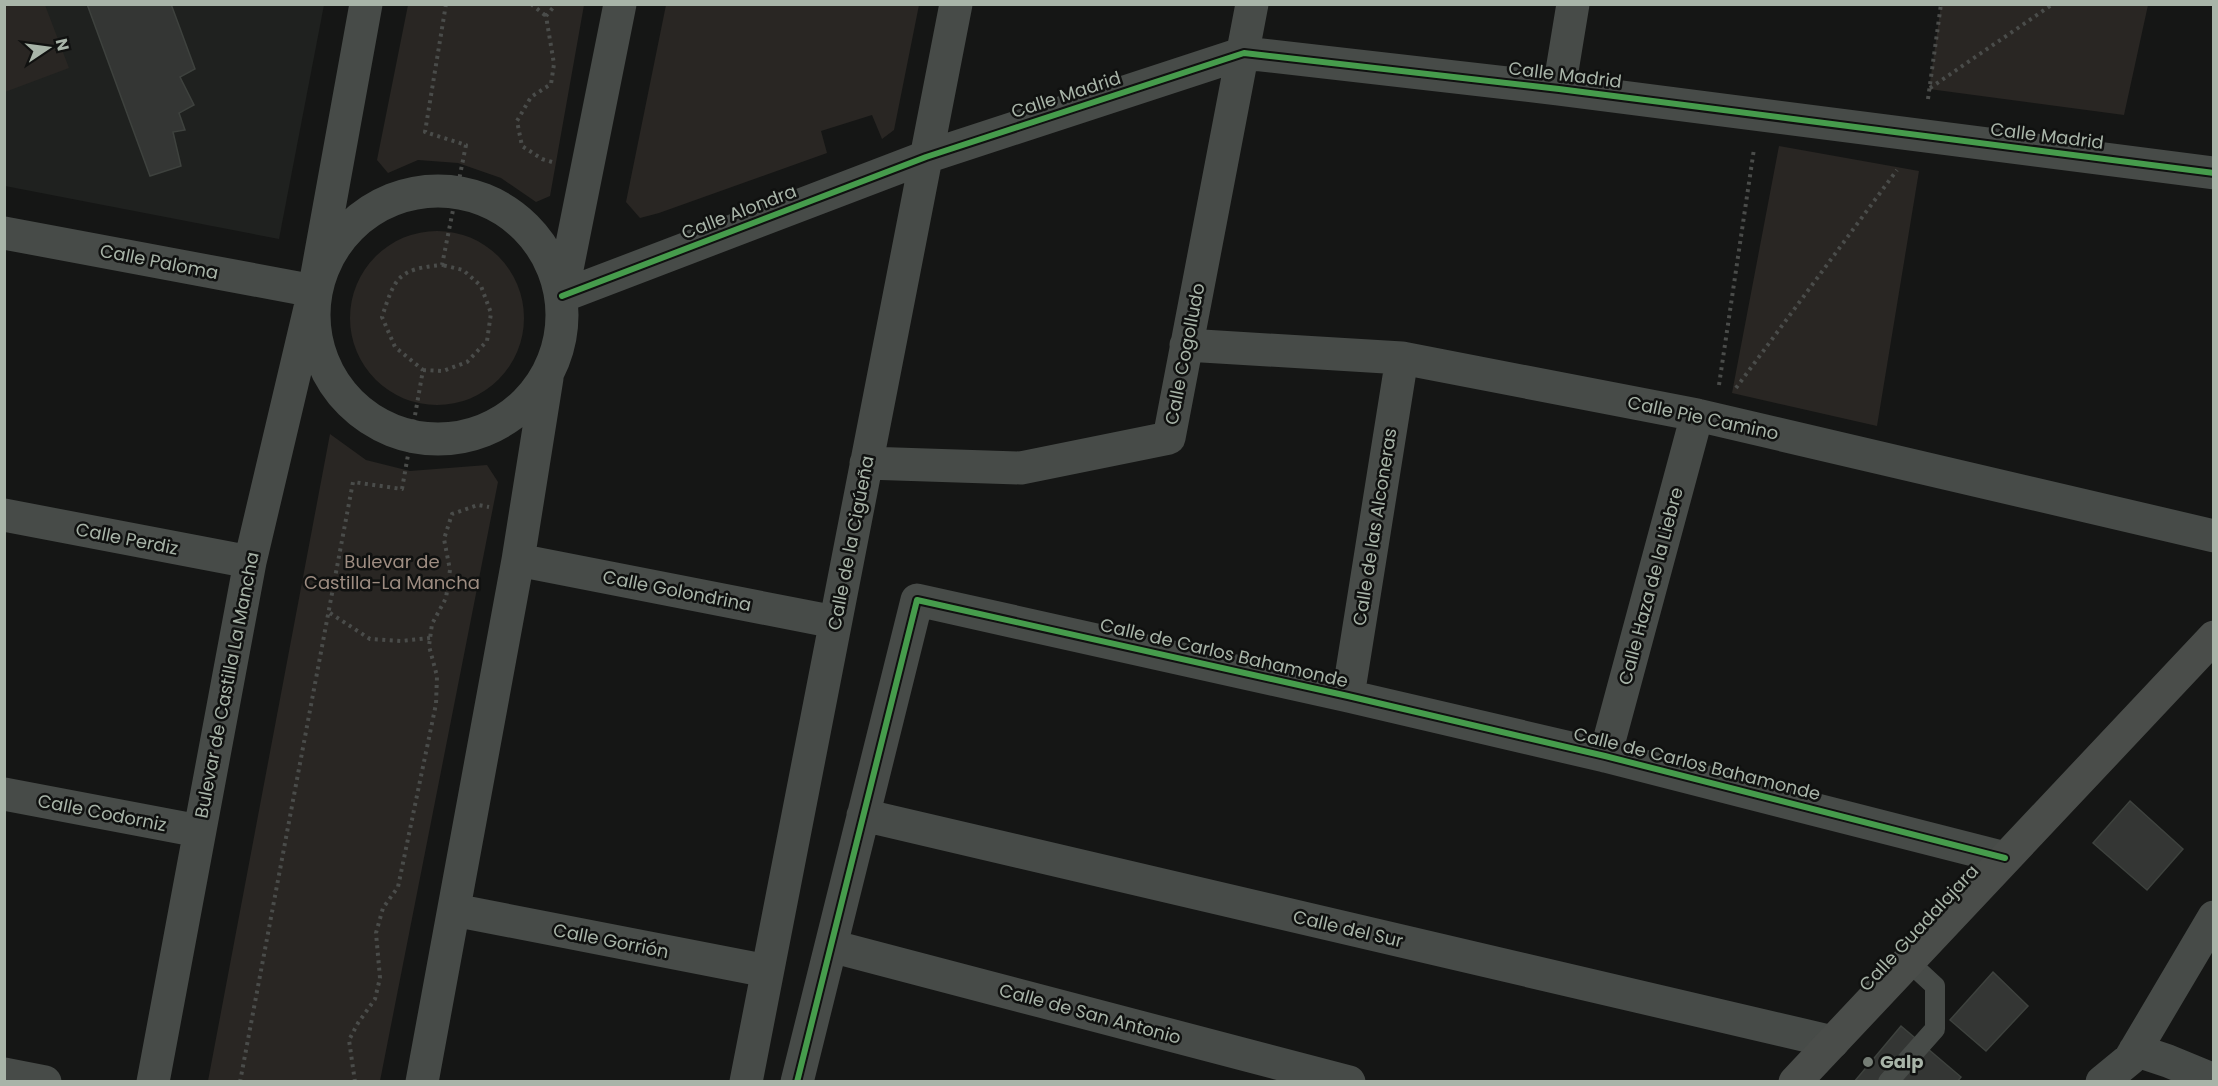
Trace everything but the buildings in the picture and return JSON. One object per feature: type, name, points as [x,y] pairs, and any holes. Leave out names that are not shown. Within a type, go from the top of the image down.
[{"type":"main road","name":"Calle Guadalajara","points":[[1798,1080],[2214,637]]},
{"type":"street","name":"Bulevar de Castilla La Mancha","points":[[153,1082],[250,562],[314,291],[366,4]]},
{"type":"street","name":"Bulevar de Castilla La Mancha","points":[[422,1082],[518,560],[562,296],[620,4]]},
{"type":"street","name":"Calle de la Cigúeña","points":[[746,1082],[956,4]]},
{"type":"street","name":"Calle Cogolludo","points":[[866,463],[1021,468],[1169,438],[1252,4]]},
{"type":"street","points":[[1559,89],[1573,4]]},
{"type":"street","name":"Calle Madrid","points":[[926,157],[1244,52],[1559,89],[2214,172]]},
{"type":"street","name":"Calle Alondra","points":[[562,296],[926,157]]},
{"type":"street","name":"Bulevar de Castilla La Mancha","points":[[547,378],[517,414],[487,432],[451,441],[411,438],[355,410],[336,390],[316,346],[314,291],[337,238],[373,207],[406,193],[437,189],[470,193],[509,212],[538,238],[554,266],[562,296]]},
{"type":"street","name":"Calle Paloma","points":[[4,233],[314,291]]},
{"type":"street","name":"Calle Pie Camino","points":[[1186,345],[1402,358],[1705,417],[2214,536]]},
{"type":"street","name":"Calle de las Alconeras","points":[[1348,696],[1402,358]]},
{"type":"street","name":"Calle Haza de la Liebre","points":[[1605,756],[1705,417]]},
{"type":"street","name":"Calle Perdiz","points":[[4,515],[250,562]]},
{"type":"street","name":"Calle Golondrina","points":[[518,560],[835,622]]},
{"type":"street","name":"Calle de Carlos Bahamonde","points":[[797,1082],[917,600],[1605,756],[2005,858]]},
{"type":"street","name":"Calle Codorniz","points":[[4,794],[199,831]]},
{"type":"street","name":"Calle del Sur","points":[[863,815],[1833,1042]]},
{"type":"street","name":"Calle Gorrión","points":[[454,910],[767,971]]},
{"type":"street","points":[[2102,1082],[2130,1059],[2214,917]]},
{"type":"street","name":"Calle de San Antonio","points":[[831,946],[1349,1082]]},
{"type":"street","points":[[2135,1050],[2214,1080]]},
{"type":"street","points":[[4,1074],[45,1082]]},
{"type":"lane","points":[[1888,1082],[1935,1029],[1935,986],[1909,962]]},
{"type":"path","points":[[442,265],[466,145],[425,132],[446,4]]},
{"type":"path","points":[[531,4],[546,16],[554,64],[550,84],[531,97],[517,121],[522,146],[542,159],[587,173]]},
{"type":"path","points":[[546,16],[556,4]]},
{"type":"path","points":[[1705,417],[1923,135],[1941,4]]},
{"type":"path","points":[[1929,89],[2053,4]]},
{"type":"path","points":[[1705,417],[1759,115]]},
{"type":"path","points":[[442,265],[463,270],[481,286],[491,313],[487,341],[467,362],[443,371],[423,370],[394,347],[382,317],[393,285],[414,268],[442,265]]},
{"type":"path","points":[[240,1082],[353,482],[402,489],[423,370]]},
{"type":"path","points":[[355,1082],[349,1040],[375,999],[380,978],[376,933],[383,908],[398,887],[436,704],[437,676],[429,646],[432,624],[446,598],[450,570],[444,539],[452,514],[478,505],[526,512]]},
{"type":"path","points":[[330,613],[370,639],[401,641],[430,638]]},
{"type":"shaded area","points":[[4,5],[324,5],[279,239],[5,186]]},
{"type":"green space","points":[[5,4],[45,5],[69,68],[5,92]]},
{"type":"green space","points":[[408,5],[584,5],[550,196],[536,202],[501,178],[458,163],[418,160],[388,173],[377,160]]},
{"type":"green space","points":[[666,5],[919,5],[894,130],[882,139],[872,115],[821,131],[827,153],[640,218],[626,202]]},
{"type":"green space","points":[[1941,5],[2148,5],[2124,115],[1929,89]]},
{"type":"green space","points":[[1779,146],[1919,171],[1877,426],[1732,393]]},
{"type":"green space","points":[[437,231],[470,238],[485,246],[498,257],[509,270],[517,285],[524,318],[517,351],[509,366],[498,379],[485,390],[470,398],[437,405],[404,398],[389,390],[376,379],[365,366],[357,351],[350,318],[357,285],[365,270],[376,257],[389,246],[404,238]]},
{"type":"green space","name":"Bulevar de Castilla-La Mancha","points":[[330,434],[366,460],[410,471],[487,465],[498,482],[380,1081],[208,1081]]},
{"type":"cycle path","points":[[562,296],[926,157],[1244,53],[1559,89],[2214,173]]},
{"type":"cycle path","points":[[797,1082],[917,600],[1605,756],[2005,858]]},
{"type":"place","name":"Galp","points":[[1868,1062]]}]
